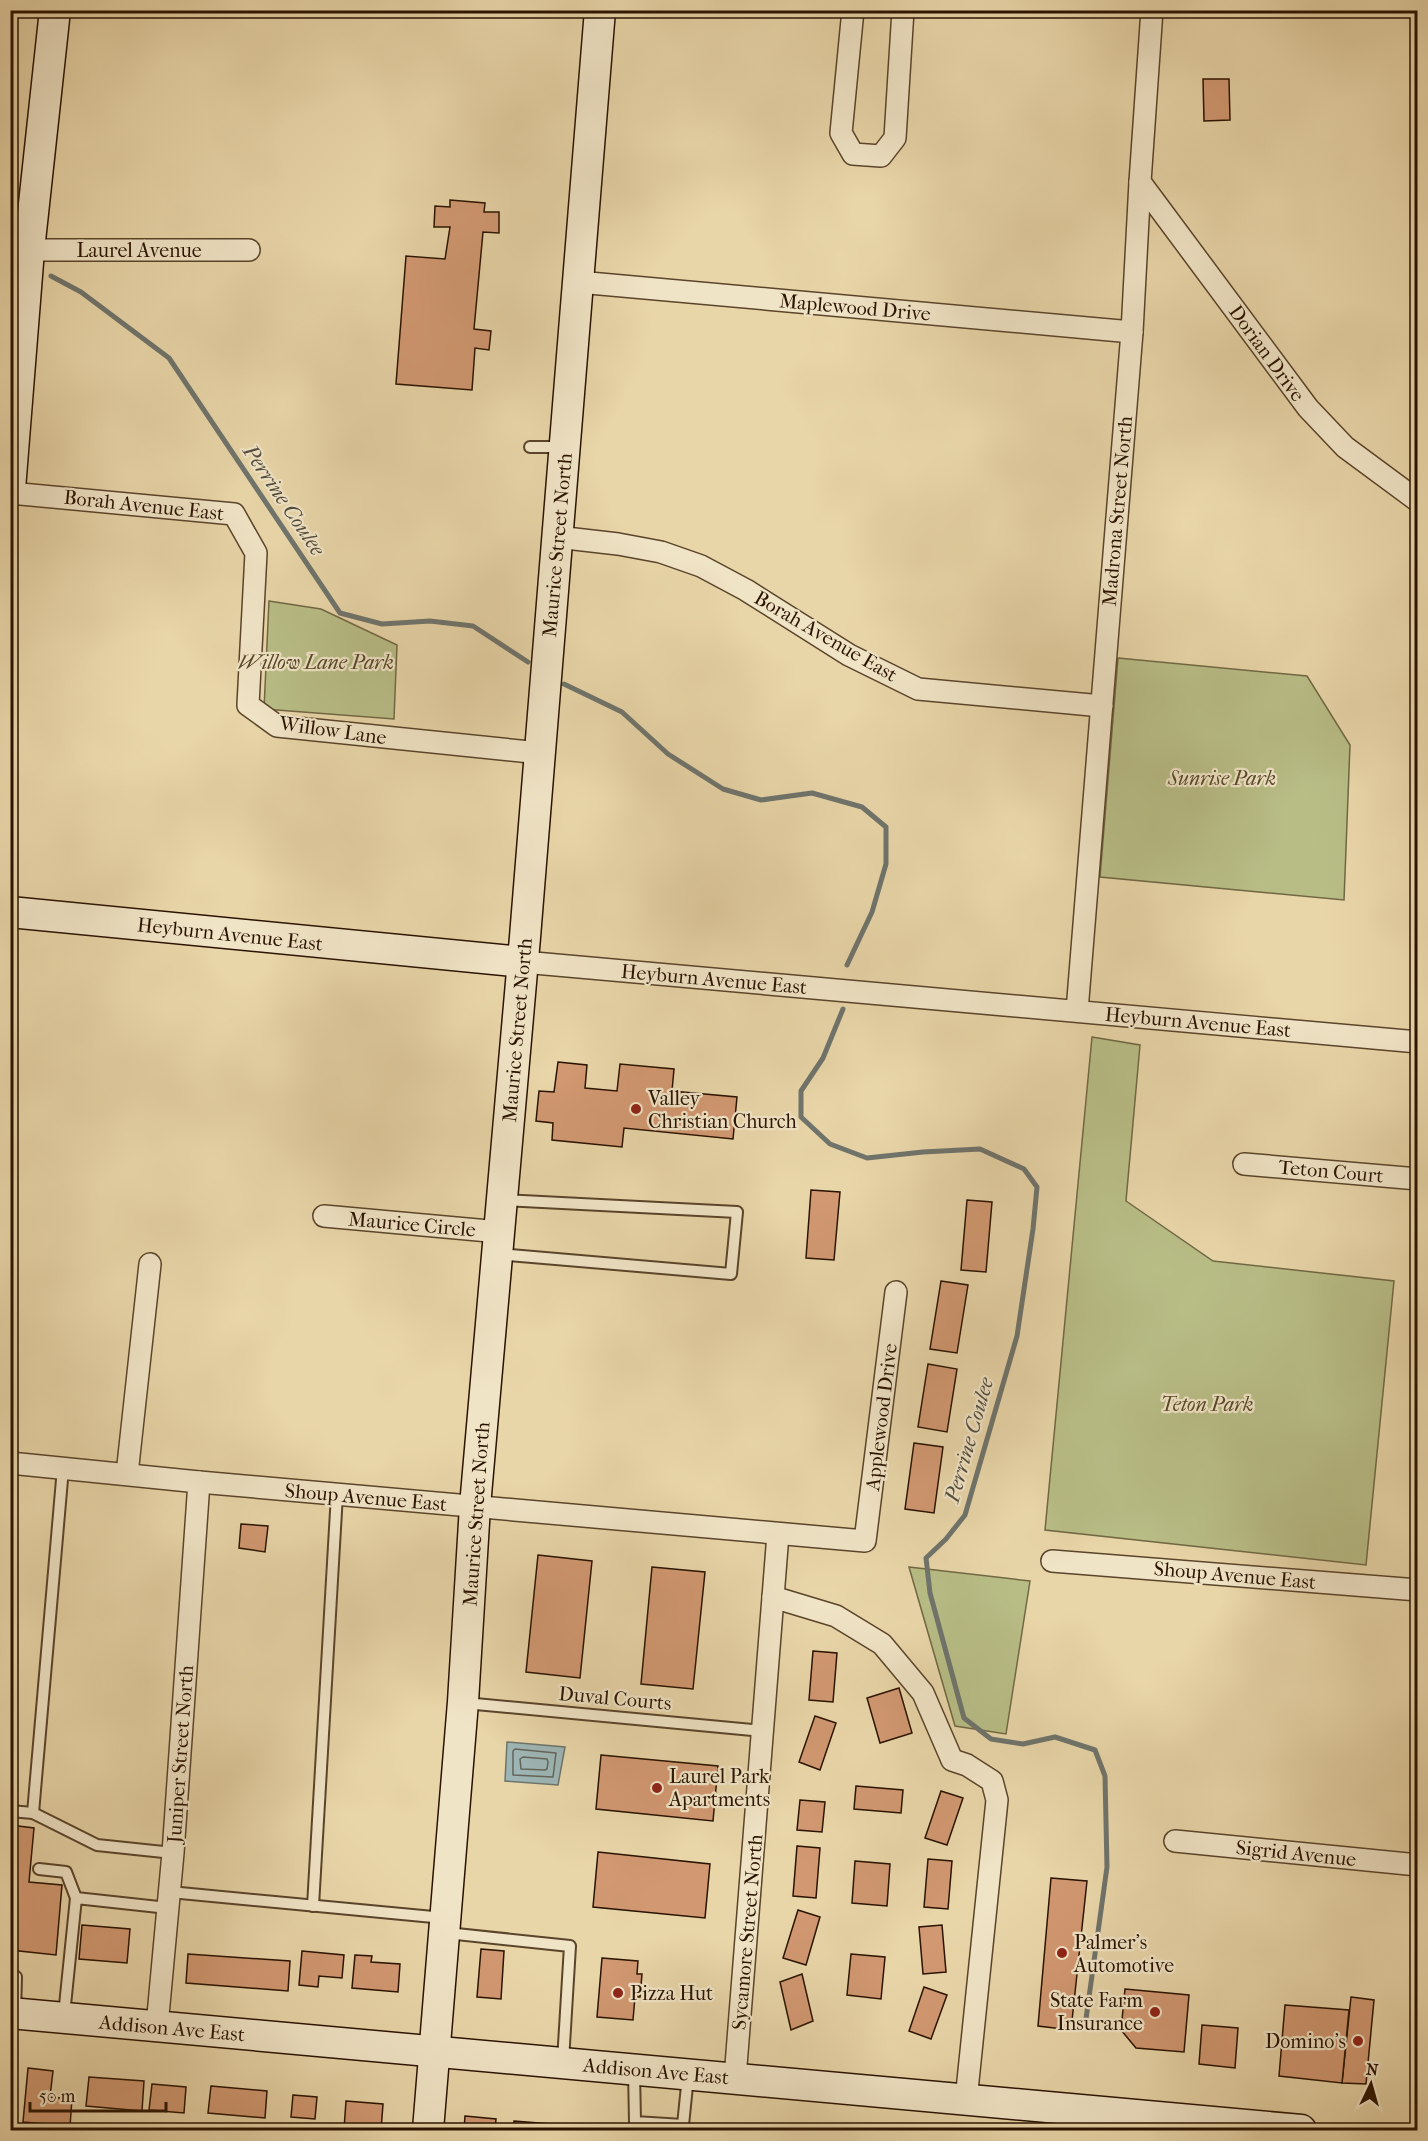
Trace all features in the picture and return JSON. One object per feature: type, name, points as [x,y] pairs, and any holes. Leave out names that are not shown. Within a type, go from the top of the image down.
[{"type":"street","points":[[10,489],[29,250],[55,10]]},
{"type":"street","name":"Maurice Street North","points":[[428,2130],[463,1702],[475,1506],[523,962],[578,282],[579,175],[600,10]]},
{"type":"street","points":[[853,10],[842,133],[853,154],[881,156],[895,138],[903,10]]},
{"type":"street","name":"Madrona Street North","points":[[1077,1011],[1132,332],[1152,10]]},
{"type":"street","name":"Dorian Drive","points":[[1140,182],[1308,408],[1345,447],[1418,501]]},
{"type":"street","name":"Laurel Avenue","points":[[29,250],[249,250]]},
{"type":"street","name":"Maplewood Drive","points":[[578,282],[1132,332]]},
{"type":"street","name":"Borah Avenue East","points":[[10,493],[234,514],[256,553]]},
{"type":"street","name":"Borah Avenue East","points":[[557,537],[661,552],[701,566],[746,590],[849,655],[918,689],[1101,706]]},
{"type":"street","name":"Willow Lane","points":[[256,553],[248,705],[277,726],[540,753]]},
{"type":"street","name":"Heyburn Avenue East","points":[[10,912],[523,962],[1418,1042]]},
{"type":"street","name":"Teton Court","points":[[1244,1164],[1418,1179]]},
{"type":"street","name":"Maurice Circle","points":[[324,1216],[499,1243]]},
{"type":"street","points":[[127,1474],[150,1264]]},
{"type":"street","name":"Applewood Drive","points":[[865,1541],[897,1292]]},
{"type":"street","name":"Shoup Avenue East","points":[[10,1463],[865,1541]]},
{"type":"street","name":"Juniper Street North","points":[[158,2026],[173,1853],[199,1482]]},
{"type":"street","name":"Sycamore Street North","points":[[735,2078],[778,1534]]},
{"type":"street","name":"Shoup Avenue East","points":[[1052,1561],[1418,1590]]},
{"type":"street","points":[[773,1597],[836,1616],[882,1644],[923,1693],[952,1760],[967,1765],[992,1781],[997,1800],[966,2100]]},
{"type":"street","name":"Sigrid Avenue","points":[[1174,1841],[1418,1865]]},
{"type":"street","name":"Addison Ave East","points":[[13,2013],[1301,2130]]},
{"type":"lane","points":[[530,447],[565,447]]},
{"type":"lane","points":[[499,1243],[731,1274],[737,1212],[502,1200]]},
{"type":"lane","points":[[33,1813],[63,1468]]},
{"type":"lane","points":[[313,1906],[337,1494]]},
{"type":"lane","name":"Duval Courts","points":[[463,1702],[763,1731]]},
{"type":"lane","points":[[10,1811],[33,1813],[97,1845],[173,1853]]},
{"type":"lane","points":[[39,1869],[66,1872],[76,1898],[64,2018]]},
{"type":"lane","points":[[76,1898],[313,1906],[570,1946],[563,2063]]},
{"type":"lane","points":[[10,1976],[16,1977],[13,2013]]},
{"type":"lane","points":[[634,2071],[635,2122],[655,2127],[683,2126],[689,2074]]},
{"type":"green space","name":"Willow Lane Park","points":[[269,601],[321,609],[397,645],[394,719],[264,709]]},
{"type":"green space","name":"Sunrise Park","points":[[1118,658],[1307,676],[1350,745],[1344,900],[1100,877]]},
{"type":"green space","name":"Teton Park","points":[[1092,1037],[1140,1045],[1126,1201],[1213,1261],[1394,1281],[1366,1565],[1045,1530]]},
{"type":"green space","points":[[909,1567],[1030,1581],[1006,1734],[955,1726]]},
{"type":"water","points":[[507,1742],[565,1747],[558,1785],[505,1781]]},
{"type":"building","points":[[1203,79],[1229,79],[1230,120],[1204,121]]},
{"type":"building","points":[[450,200],[485,203],[484,212],[499,212],[499,233],[483,232],[474,329],[491,331],[489,350],[475,348],[472,390],[396,384],[406,256],[445,259],[450,227],[434,227],[435,206],[450,207]]},
{"type":"building","name":"Valley Christian Church","points":[[558,1062],[587,1065],[585,1088],[617,1091],[620,1064],[674,1069],[672,1091],[737,1097],[733,1139],[624,1128],[622,1147],[552,1140],[553,1123],[536,1121],[539,1091],[554,1092]]},
{"type":"building","points":[[811,1190],[840,1192],[834,1260],[806,1258]]},
{"type":"building","points":[[967,1200],[992,1202],[986,1272],[961,1270]]},
{"type":"building","points":[[941,1281],[968,1285],[957,1353],[930,1349]]},
{"type":"building","points":[[928,1364],[957,1369],[947,1432],[918,1427]]},
{"type":"building","points":[[914,1443],[943,1447],[934,1513],[905,1509]]},
{"type":"building","points":[[241,1524],[268,1526],[265,1552],[239,1548]]},
{"type":"building","points":[[538,1555],[592,1561],[580,1678],[526,1672]]},
{"type":"building","points":[[652,1567],[705,1572],[693,1689],[641,1684]]},
{"type":"building","points":[[813,1651],[837,1653],[833,1702],[809,1700]]},
{"type":"building","points":[[899,1688],[912,1733],[880,1743],[867,1698]]},
{"type":"building","points":[[815,1716],[836,1723],[820,1770],[799,1762]]},
{"type":"building","name":"Laurel Park Apartments","points":[[601,1755],[718,1766],[713,1821],[596,1809]]},
{"type":"building","points":[[856,1786],[903,1790],[901,1813],[854,1809]]},
{"type":"building","points":[[941,1791],[963,1798],[947,1845],[925,1838]]},
{"type":"building","points":[[800,1800],[825,1802],[822,1832],[797,1830]]},
{"type":"building","points":[[10,1825],[34,1828],[29,1882],[62,1885],[56,1955],[10,1950]]},
{"type":"building","points":[[797,1846],[820,1848],[816,1898],[793,1896]]},
{"type":"building","name":"Laurel Park Apartments","points":[[598,1852],[710,1864],[705,1918],[593,1907]]},
{"type":"building","points":[[928,1859],[952,1861],[948,1909],[924,1907]]},
{"type":"building","points":[[855,1861],[890,1864],[887,1906],[852,1903]]},
{"type":"building","name":"Palmer's Automotive","points":[[1051,1878],[1087,1881],[1071,2030],[1038,2026]]},
{"type":"building","points":[[798,1910],[820,1917],[806,1965],[783,1958]]},
{"type":"building","points":[[82,1925],[130,1929],[127,1963],[79,1959]]},
{"type":"building","points":[[942,1925],[946,1972],[923,1974],[919,1927]]},
{"type":"building","points":[[481,1949],[504,1951],[501,1999],[477,1997]]},
{"type":"building","points":[[302,1951],[344,1955],[342,1978],[319,1976],[318,1987],[299,1985]]},
{"type":"building","points":[[188,1954],[290,1961],[288,1991],[186,1983]]},
{"type":"building","points":[[851,1954],[885,1957],[881,1999],[847,1995]]},
{"type":"building","points":[[355,1955],[372,1956],[371,1962],[400,1964],[398,1992],[352,1988]]},
{"type":"building","points":[[602,1958],[638,1961],[637,1974],[642,1974],[640,1997],[635,1997],[633,2020],[597,2017]]},
{"type":"building","points":[[802,1974],[813,2021],[791,2030],[780,1982]]},
{"type":"building","points":[[924,1987],[947,1995],[931,2039],[909,2031]]},
{"type":"building","name":"State Farm Insurance","points":[[1125,1989],[1189,1995],[1184,2052],[1136,2048],[1121,2030]]},
{"type":"building","name":"Domino's","points":[[1351,1997],[1374,2000],[1366,2084],[1342,2083]]},
{"type":"building","points":[[1285,2005],[1349,2010],[1342,2083],[1279,2076]]},
{"type":"building","points":[[1202,2025],[1238,2028],[1235,2068],[1199,2064]]},
{"type":"building","points":[[28,2068],[53,2071],[50,2097],[72,2099],[70,2126],[23,2122]]},
{"type":"building","points":[[10,2069],[14,2069],[11,2095],[10,2095]]},
{"type":"building","points":[[89,2077],[144,2081],[142,2111],[86,2106]]},
{"type":"building","points":[[152,2084],[186,2087],[184,2113],[149,2110]]},
{"type":"building","points":[[211,2086],[267,2091],[265,2118],[208,2113]]},
{"type":"building","points":[[293,2095],[317,2097],[315,2119],[291,2117]]},
{"type":"building","points":[[346,2101],[383,2104],[381,2130],[344,2129]]},
{"type":"building","points":[[465,2116],[496,2119],[495,2130],[464,2130]]},
{"type":"building","points":[[514,2121],[551,2124],[550,2130],[513,2130]]},
{"type":"building","points":[[567,2127],[595,2129],[595,2130],[567,2130]]},
{"type":"waterway","name":"Perrine Coulee","points":[[51,276],[81,292],[169,358],[340,613],[382,624],[430,621],[473,626],[528,662]]},
{"type":"waterway","name":"Perrine Coulee","points":[[564,684],[622,712],[668,754],[723,789],[761,800],[812,793],[862,807],[886,827],[886,864],[872,912],[847,965]]},
{"type":"waterway","name":"Perrine Coulee","points":[[843,1009],[823,1058],[801,1091],[801,1117],[830,1144],[867,1158],[980,1149],[1024,1169],[1037,1187],[1017,1336],[965,1515],[946,1539],[926,1558],[930,1593],[964,1718],[991,1739],[1023,1744],[1055,1737],[1095,1750],[1105,1776],[1107,1867],[1085,2026]]},
{"type":"place","name":"Valley Christian Church","points":[[636,1109]]},
{"type":"place","name":"Laurel Park Apartments","points":[[657,1788]]},
{"type":"place","name":"Palmer's Automotive","points":[[1062,1953]]},
{"type":"place","name":"Pizza Hut","points":[[618,1993]]},
{"type":"place","name":"State Farm Insurance","points":[[1155,2012]]},
{"type":"place","name":"Domino's","points":[[1358,2041]]}]
